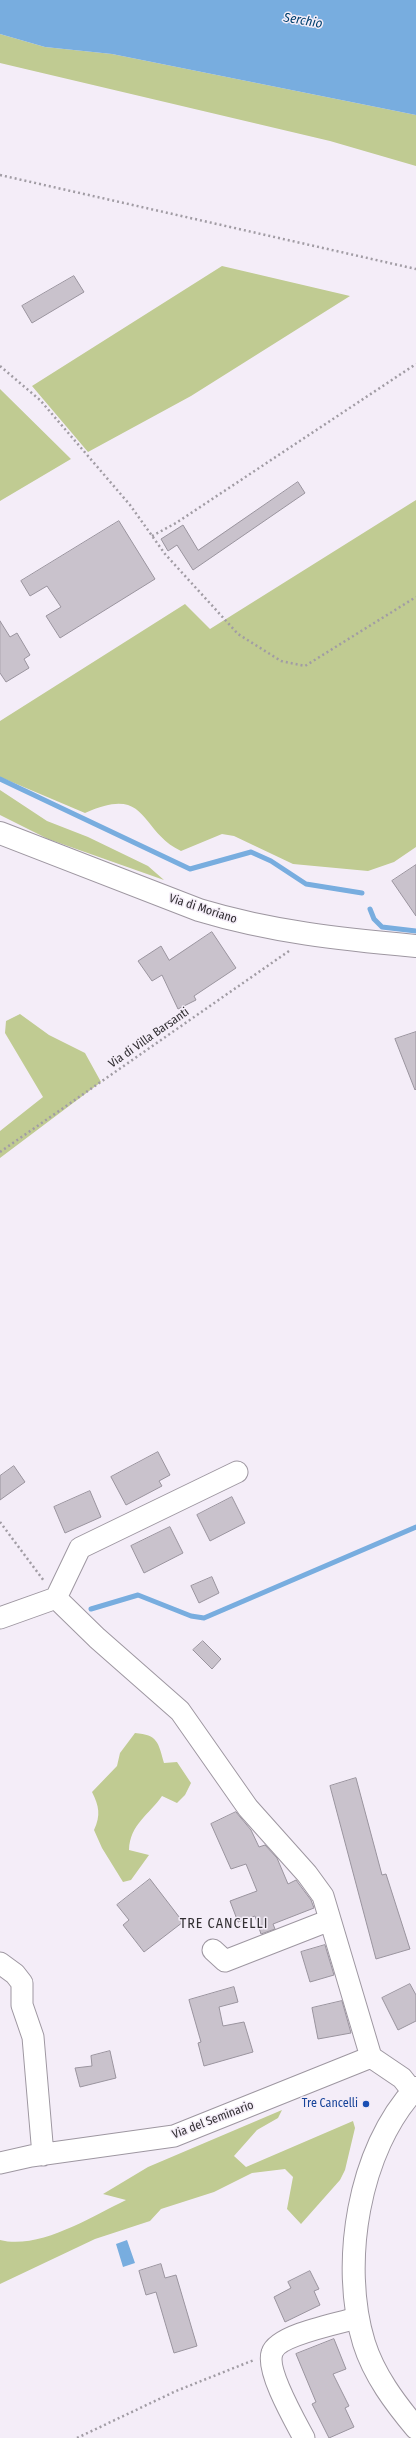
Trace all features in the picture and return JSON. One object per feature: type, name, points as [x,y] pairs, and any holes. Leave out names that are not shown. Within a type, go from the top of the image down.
[{"type":"main road","name":"Via di Moriano","points":[[0,833],[199,910],[251,924],[305,935],[416,946]]},
{"type":"main road","points":[[414,2090],[387,2130],[366,2183],[354,2242],[357,2318],[364,2344],[375,2370],[416,2428]]},
{"type":"street","points":[[0,1618],[56,1598],[80,1548],[237,1472]]},
{"type":"street","points":[[56,1598],[97,1638],[180,1711],[248,1808],[307,1874],[323,1896],[371,2057],[402,2078],[414,2090]]},
{"type":"street","points":[[213,1950],[225,1961],[330,1920]]},
{"type":"street","points":[[0,1963],[15,1974],[22,1983],[22,2005],[33,2037],[43,2155]]},
{"type":"street","name":"Via del Seminario","points":[[0,2163],[43,2155],[174,2136],[371,2057]]},
{"type":"street","points":[[304,2438],[272,2369],[272,2353],[278,2345],[290,2337],[357,2318]]},
{"type":"path","points":[[0,175],[416,269]]},
{"type":"path","points":[[152,536],[176,523],[416,364]]},
{"type":"path","points":[[0,366],[40,400],[130,505],[165,554],[238,634],[281,661],[305,666],[416,597]]},
{"type":"path","name":"Via di Villa Barsanti","points":[[0,1152],[299,944],[305,935]]},
{"type":"path","points":[[0,1522],[56,1598]]},
{"type":"path","points":[[76,2438],[176,2391],[272,2353]]},
{"type":"green space","points":[[0,34],[45,47],[112,54],[416,115],[416,166],[330,141],[0,63]]},
{"type":"green space","points":[[222,266],[350,296],[191,396],[88,452],[32,386]]},
{"type":"green space","points":[[0,389],[71,459],[0,501]]},
{"type":"green space","points":[[416,500],[416,847],[394,862],[368,871],[293,864],[234,836],[222,834],[181,851],[167,842],[141,813],[132,807],[121,804],[106,805],[85,813],[0,777],[0,721],[185,604],[210,629]]},
{"type":"green space","points":[[0,790],[47,821],[88,837],[148,866],[164,880],[48,839],[0,815]]},
{"type":"green space","points":[[20,1014],[49,1035],[85,1053],[101,1082],[0,1158],[0,1131],[43,1097],[5,1033],[6,1021]]},
{"type":"green space","points":[[135,1733],[153,1738],[158,1745],[164,1763],[177,1762],[191,1783],[185,1795],[177,1803],[162,1796],[136,1826],[130,1841],[129,1850],[149,1855],[131,1880],[123,1882],[102,1848],[94,1830],[98,1820],[98,1811],[92,1792],[117,1766],[120,1753]]},
{"type":"green space","points":[[282,2110],[278,2118],[257,2130],[234,2156],[246,2167],[353,2121],[355,2128],[345,2170],[340,2180],[301,2224],[287,2209],[293,2177],[285,2169],[252,2173],[214,2192],[161,2209],[150,2221],[95,2239],[0,2284],[0,2240],[15,2242],[31,2240],[48,2236],[81,2223],[126,2200],[103,2194],[148,2167]]},
{"type":"water","name":"Serchio","points":[[0,0],[416,0],[416,115],[112,54],[45,47],[0,34]]},
{"type":"water","points":[[127,2240],[135,2263],[123,2267],[116,2244]]},
{"type":"building","points":[[74,276],[84,292],[32,323],[22,306]]},
{"type":"building","points":[[298,482],[305,493],[193,570],[177,545],[168,551],[161,539],[183,525],[198,550]]},
{"type":"building","points":[[119,521],[155,579],[60,638],[46,616],[61,607],[47,586],[30,596],[21,581]]},
{"type":"building","points":[[0,621],[10,637],[17,633],[30,655],[24,659],[29,668],[6,682],[0,673]]},
{"type":"building","points":[[416,865],[416,916],[392,881]]},
{"type":"building","points":[[212,932],[236,968],[194,996],[196,1000],[178,1009],[162,975],[152,981],[138,961],[161,946],[169,960]]},
{"type":"building","points":[[416,1032],[416,1089],[415,1090],[395,1039]]},
{"type":"building","points":[[158,1452],[170,1475],[159,1481],[162,1486],[126,1505],[111,1477]]},
{"type":"building","points":[[14,1466],[25,1482],[0,1500],[0,1476]]},
{"type":"building","points":[[90,1491],[101,1517],[65,1533],[54,1507]]},
{"type":"building","points":[[232,1497],[245,1523],[210,1541],[197,1515]]},
{"type":"building","points":[[170,1527],[183,1553],[144,1573],[131,1546]]},
{"type":"building","points":[[212,1577],[219,1593],[199,1603],[191,1586]]},
{"type":"building","points":[[203,1641],[221,1659],[212,1669],[193,1650]]},
{"type":"building","points":[[356,1778],[382,1875],[386,1874],[410,1949],[376,1959],[330,1786]]},
{"type":"building","points":[[236,1812],[251,1830],[259,1847],[265,1845],[277,1858],[288,1884],[296,1880],[311,1900],[314,1908],[273,1924],[275,1929],[261,1934],[255,1916],[238,1922],[230,1901],[257,1891],[246,1864],[231,1869],[211,1824]]},
{"type":"building","points":[[150,1879],[183,1922],[144,1952],[123,1925],[129,1920],[117,1905]]},
{"type":"building","points":[[325,1945],[334,1975],[310,1982],[301,1952]]},
{"type":"building","points":[[410,1984],[416,1995],[416,2021],[398,2030],[382,1998]]},
{"type":"building","points":[[234,1987],[238,2002],[219,2007],[223,2026],[244,2022],[253,2052],[204,2066],[198,2043],[201,2042],[189,2000]]},
{"type":"building","points":[[342,2001],[351,2033],[318,2039],[312,2008]]},
{"type":"building","points":[[110,2051],[116,2078],[80,2087],[75,2068],[92,2066],[91,2056]]},
{"type":"building","points":[[161,2264],[165,2278],[176,2275],[197,2346],[174,2353],[156,2292],[146,2295],[139,2271]]},
{"type":"building","points":[[310,2271],[319,2289],[314,2291],[320,2305],[285,2322],[274,2297],[291,2288],[288,2282]]},
{"type":"building","points":[[334,2339],[346,2369],[333,2374],[349,2406],[345,2408],[354,2427],[329,2438],[312,2404],[316,2402],[296,2354]]},
{"type":"waterway","points":[[0,779],[190,869],[251,852],[271,861],[306,884],[362,893]]},
{"type":"waterway","points":[[370,909],[374,919],[382,927],[416,931]]},
{"type":"waterway","points":[[91,1609],[138,1595],[191,1616],[204,1618],[416,1527]]},
{"type":"place","name":"Tre Cancelli","points":[[366,2104]]},
{"type":"district","name":"TRE CANCELLI","points":[[224,1924]]}]
